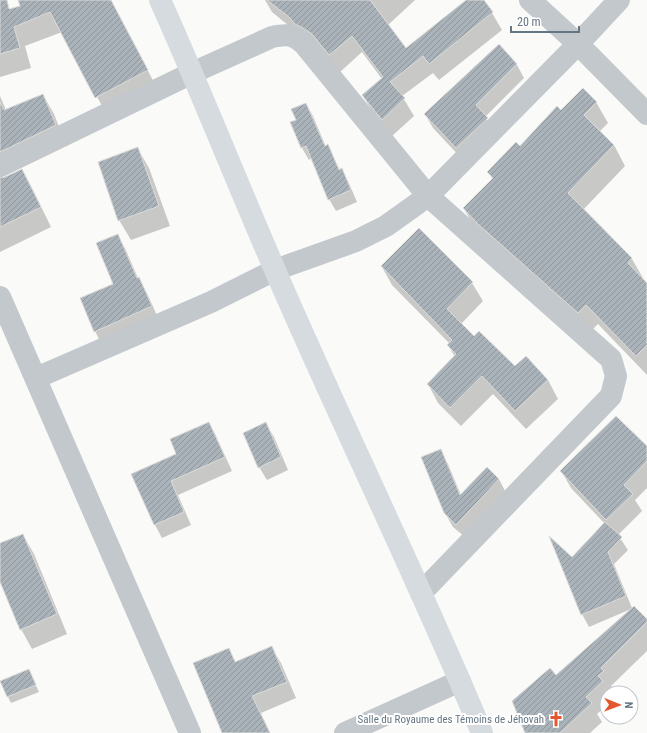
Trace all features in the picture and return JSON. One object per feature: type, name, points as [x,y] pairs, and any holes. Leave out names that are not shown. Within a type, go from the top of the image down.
[{"type":"main road","points":[[160,0],[275,270],[421,592],[482,733]]},
{"type":"street","points":[[530,0],[578,44],[647,114]]},
{"type":"street","points":[[36,378],[211,302],[275,270],[356,241],[386,226],[428,196],[578,44],[619,0]]},
{"type":"street","points":[[0,166],[192,73],[272,37],[283,35],[295,36],[309,50],[428,196],[611,359],[616,376],[611,396],[421,592]]},
{"type":"street","points":[[0,296],[190,733]]},
{"type":"street","points":[[345,733],[460,681]]},
{"type":"building","points":[[0,0],[7,0],[9,9],[20,6],[18,0],[111,0],[148,70],[95,98],[50,12],[14,27],[20,48],[0,54]]},
{"type":"building","points":[[267,0],[370,0],[406,48],[466,0],[484,0],[493,12],[429,64],[423,56],[390,82],[405,98],[382,120],[362,95],[383,77],[352,36],[329,55],[312,34],[295,24],[289,17]]},
{"type":"building","points":[[499,44],[517,64],[476,105],[488,118],[456,148],[424,114]]},
{"type":"building","points":[[583,88],[597,102],[584,115],[614,145],[568,193],[632,258],[628,263],[647,283],[647,345],[636,356],[586,305],[578,313],[479,225],[463,208],[493,178],[487,172],[516,142],[520,146],[557,106],[561,110]]},
{"type":"building","points":[[43,94],[56,125],[0,152],[0,102],[4,110]]},
{"type":"building","points":[[306,103],[325,146],[328,144],[339,170],[342,168],[351,190],[328,200],[306,146],[301,148],[290,122],[296,120],[291,109]]},
{"type":"building","points":[[138,147],[159,206],[118,221],[98,162]]},
{"type":"building","points":[[22,169],[41,207],[0,227],[0,178]]},
{"type":"building","points":[[419,228],[473,282],[447,309],[474,336],[479,331],[515,366],[526,356],[548,380],[515,411],[482,376],[450,408],[427,384],[456,354],[447,345],[452,340],[381,266]]},
{"type":"building","points":[[118,234],[137,278],[139,277],[152,306],[94,332],[80,298],[113,284],[96,243]]},
{"type":"building","points":[[616,416],[647,446],[647,461],[624,485],[633,494],[606,520],[560,471]]},
{"type":"building","points":[[209,422],[225,457],[171,481],[184,512],[154,525],[131,474],[176,454],[170,439]]},
{"type":"building","points":[[266,422],[281,457],[258,468],[243,433]]},
{"type":"building","points":[[441,449],[460,495],[487,467],[499,479],[456,525],[444,513],[421,457]]},
{"type":"building","points":[[605,522],[622,537],[608,552],[626,596],[581,615],[549,536],[572,557]]},
{"type":"building","points":[[23,534],[57,614],[20,630],[0,582],[0,543]]},
{"type":"building","points":[[634,606],[647,619],[647,622],[601,668],[604,671],[598,676],[603,681],[586,697],[592,703],[560,733],[525,733],[512,701],[550,668],[556,675]]},
{"type":"building","points":[[272,646],[287,682],[252,696],[270,733],[222,733],[193,663],[229,648],[235,662]]},
{"type":"building","points":[[29,669],[36,685],[7,697],[0,681]]},
{"type":"place","name":"Salle du Royaume des Témoins de Jéhovah","points":[[556,719]]}]
